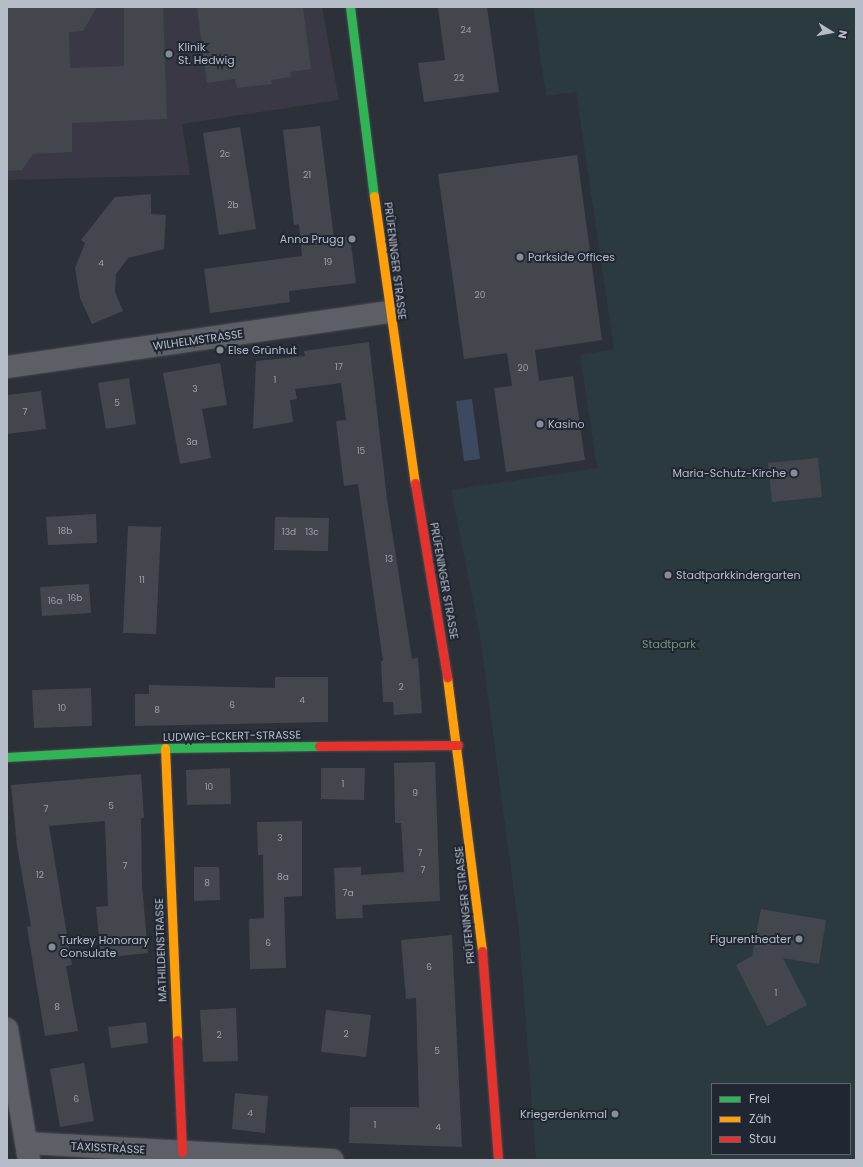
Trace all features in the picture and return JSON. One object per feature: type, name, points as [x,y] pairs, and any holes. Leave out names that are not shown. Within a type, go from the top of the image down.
[{"type":"street","name":"PRÜFENINGER STRASSE","points":[[350,7],[389,312],[458,745],[480,921],[498,1160]]},
{"type":"street","name":"WILHELMSTRASSE","points":[[7,367],[389,312]]},
{"type":"street","name":"LUDWIG-ECKERT-STRASSE","points":[[7,757],[164,748],[458,745]]},
{"type":"street","name":"MATHILDENSTRASSE","points":[[164,748],[182,1152]]},
{"type":"street","points":[[7,1029],[28,1152]]},
{"type":"street","name":"TAXISSTRASSE","points":[[28,1152],[182,1152],[333,1160]]},
{"type":"shaded area","name":"Klinik St. Hedwig","points":[[7,7],[322,7],[339,100],[182,124],[190,175],[7,180]]},
{"type":"green space","name":"Stadtpark","points":[[533,7],[856,7],[856,1160],[536,1160],[519,931],[480,636],[451,490],[597,468],[580,355],[614,349],[576,92],[546,96]]},
{"type":"water","points":[[472,399],[480,459],[464,461],[456,401]]},
{"type":"building","points":[[7,7],[97,7],[83,31],[69,32],[70,68],[124,66],[124,7],[163,7],[167,119],[72,123],[72,152],[33,154],[22,170],[7,171]]},
{"type":"building","points":[[197,7],[303,7],[311,69],[290,72],[291,77],[271,80],[272,84],[237,88],[235,79],[207,83]]},
{"type":"building","points":[[438,7],[487,7],[499,92],[424,102],[418,63],[445,60]]},
{"type":"building","points":[[320,126],[334,238],[350,236],[356,283],[289,291],[290,302],[210,313],[204,269],[302,256],[299,224],[294,225],[283,130]]},
{"type":"building","points":[[240,127],[256,229],[219,235],[203,133]]},
{"type":"building","name":"Parkside Offices","points":[[577,155],[602,340],[535,350],[539,381],[573,376],[585,460],[506,472],[494,388],[512,386],[507,353],[464,359],[438,174]]},
{"type":"building","points":[[151,194],[151,214],[166,215],[164,249],[128,258],[116,274],[115,292],[123,311],[92,324],[80,298],[75,268],[85,243],[81,240],[115,197]]},
{"type":"building","points":[[369,342],[387,499],[412,659],[418,658],[422,713],[394,715],[393,702],[383,702],[381,661],[383,661],[358,484],[344,486],[336,421],[346,420],[341,383],[295,389],[297,399],[290,400],[293,422],[253,429],[256,361],[305,356],[304,351]]},
{"type":"building","points":[[220,363],[227,405],[202,409],[211,458],[180,464],[163,373]]},
{"type":"building","points":[[129,378],[136,424],[106,429],[98,383]]},
{"type":"building","points":[[41,391],[46,429],[7,434],[7,395]]},
{"type":"building","name":"Maria-Schutz-Kirche","points":[[818,458],[822,497],[772,502],[768,463]]},
{"type":"building","points":[[96,514],[97,543],[48,545],[46,517]]},
{"type":"building","points":[[275,517],[329,518],[328,551],[274,550]]},
{"type":"building","points":[[128,526],[161,527],[156,634],[123,633]]},
{"type":"building","points":[[89,584],[91,613],[42,616],[40,587]]},
{"type":"building","points":[[275,677],[328,677],[328,722],[135,726],[135,694],[149,694],[149,685],[275,688]]},
{"type":"building","points":[[91,688],[92,726],[34,728],[32,690]]},
{"type":"building","points":[[435,762],[440,901],[362,905],[363,918],[336,919],[334,868],[361,867],[361,875],[404,872],[401,823],[395,823],[394,763]]},
{"type":"building","points":[[230,768],[231,804],[187,805],[186,770]]},
{"type":"building","points":[[321,768],[365,768],[364,800],[321,799]]},
{"type":"building","points":[[141,774],[144,818],[141,818],[142,885],[148,953],[101,958],[96,907],[108,906],[105,821],[49,826],[72,965],[66,966],[78,1031],[45,1036],[27,927],[31,926],[17,846],[11,785]]},
{"type":"building","points":[[302,821],[302,896],[284,897],[286,968],[250,969],[249,919],[264,918],[263,855],[258,855],[257,822]]},
{"type":"building","points":[[194,867],[219,867],[220,900],[194,901]]},
{"type":"building","points":[[761,909],[826,920],[819,964],[783,958],[807,1005],[767,1026],[736,965],[752,956]]},
{"type":"building","points":[[452,935],[462,1147],[349,1143],[350,1107],[419,1107],[416,998],[406,999],[401,940]]},
{"type":"building","points":[[236,1008],[238,1061],[203,1062],[200,1010]]},
{"type":"building","points":[[326,1010],[371,1015],[366,1057],[321,1052]]},
{"type":"building","points":[[146,1022],[148,1043],[111,1048],[108,1027]]},
{"type":"building","points":[[84,1063],[94,1121],[60,1127],[50,1069]]},
{"type":"building","points":[[235,1093],[268,1096],[265,1133],[232,1129]]},
{"type":"traffic: fast","points":[[350,7],[374,196]]},
{"type":"traffic: fast","points":[[7,757],[165,748],[319,746]]},
{"type":"traffic: slow","points":[[374,196],[415,483]]},
{"type":"traffic: slow","points":[[447,677],[482,951]]},
{"type":"traffic: slow","points":[[165,748],[177,1040]]},
{"type":"traffic: jam","points":[[415,483],[447,677]]},
{"type":"traffic: jam","points":[[319,746],[458,745]]},
{"type":"traffic: jam","points":[[482,951],[498,1160]]},
{"type":"traffic: jam","points":[[177,1040],[182,1152]]},
{"type":"place","name":"Klinik St. Hedwig","points":[[169,54]]},
{"type":"place","name":"Anna Prugg","points":[[352,239]]},
{"type":"place","name":"Parkside Offices","points":[[520,257]]},
{"type":"place","name":"Else Grünhut","points":[[220,350]]},
{"type":"place","name":"Kasino","points":[[540,424]]},
{"type":"place","name":"Maria-Schutz-Kirche","points":[[794,473]]},
{"type":"place","name":"Stadtparkkindergarten","points":[[668,575]]},
{"type":"place","name":"Figurentheater","points":[[799,939]]},
{"type":"place","name":"Turkey Honorary Consulate","points":[[52,947]]},
{"type":"place","name":"Kriegerdenkmal","points":[[615,1114]]}]
